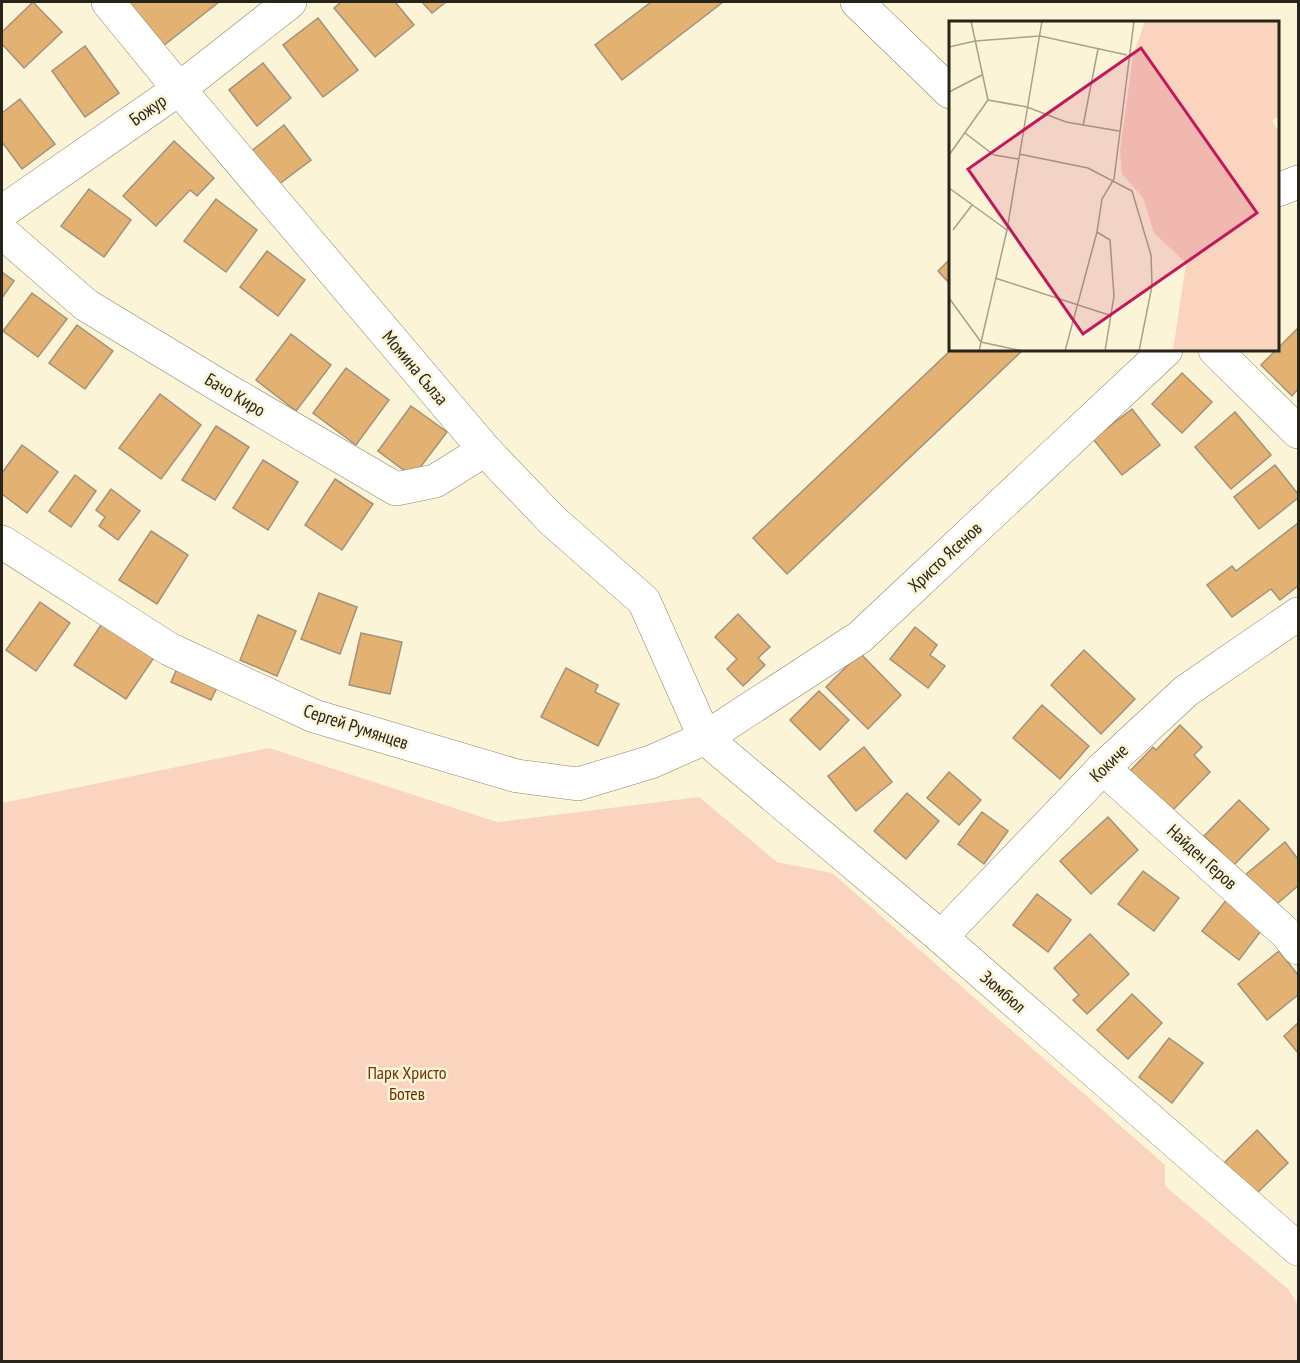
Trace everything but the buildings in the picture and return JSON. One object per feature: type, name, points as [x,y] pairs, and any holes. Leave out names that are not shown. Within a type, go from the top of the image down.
[{"type":"street","name":"Момина Сълза","points":[[108,2],[178,89],[484,450],[553,521],[644,601],[705,738]]},
{"type":"street","name":"Божур","points":[[2,212],[178,89],[290,2]]},
{"type":"street","points":[[857,2],[949,90]]},
{"type":"street","points":[[1279,190],[1299,182]]},
{"type":"street","name":"Бачо Киро","points":[[2,232],[86,305],[396,489],[435,481],[484,450]]},
{"type":"street","name":"Христо Ясенов","points":[[705,738],[860,637],[1165,351]]},
{"type":"street","points":[[1216,351],[1299,432]]},
{"type":"street","name":"Сергей Румянцев","points":[[2,542],[169,649],[314,716],[517,776],[578,784],[651,762],[705,738]]},
{"type":"street","name":"Кокиче","points":[[941,937],[1103,768],[1186,691],[1299,614]]},
{"type":"street","name":"Зюмбюл","points":[[705,738],[941,937],[1299,1249]]},
{"type":"street","name":"Найден Геров","points":[[1103,768],[1287,934],[1299,948]]},
{"type":"green space","name":"Парк Христо Ботев","points":[[269,748],[497,822],[699,797],[777,862],[832,873],[1165,1165],[1165,1186],[1288,1289],[1298,1305],[1298,1361],[2,1361],[2,803]]}]
